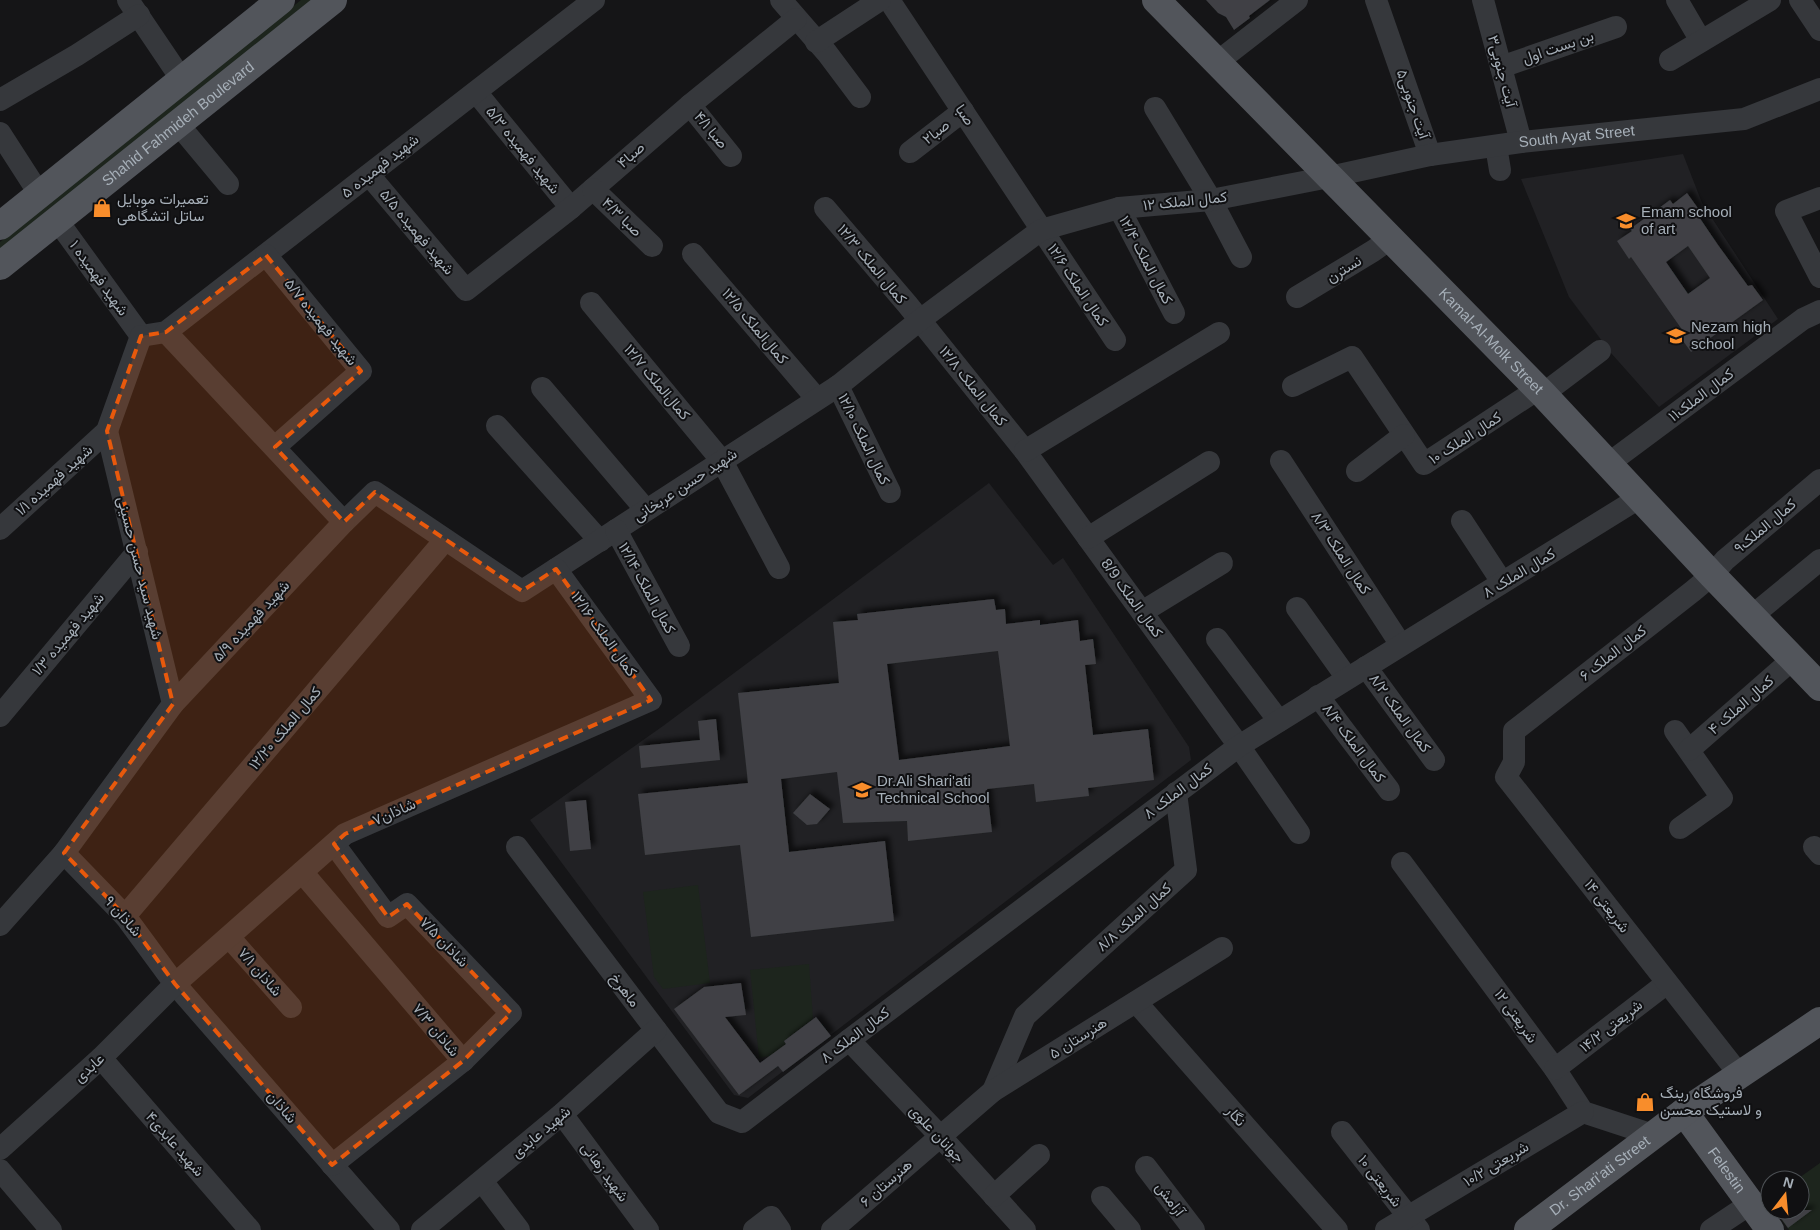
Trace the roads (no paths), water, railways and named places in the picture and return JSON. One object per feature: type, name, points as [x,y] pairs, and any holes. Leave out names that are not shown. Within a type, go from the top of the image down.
[{"type":"main road","points":[[0,226],[281,0]]},
{"type":"main road","name":"Shahid Fahmideh Boulevard","points":[[0,266],[333,0]]},
{"type":"main road","name":"Kamal-Al-Molk Street","points":[[1156,0],[1541,392],[1712,575],[1820,687]]},
{"type":"main road","name":"Dr. Shari'ati Street","points":[[1528,1230],[1684,1112],[1820,1021]]},
{"type":"main road","name":"Felestin","points":[[1684,1112],[1770,1230]]},
{"type":"street","name":"شهید فهمیده ۵","points":[[166,332],[594,0]]},
{"type":"street","points":[[781,0],[860,96]]},
{"type":"street","points":[[816,42],[880,0]]},
{"type":"street","name":"صبا","points":[[889,0],[1041,230]]},
{"type":"street","points":[[1216,63],[1298,0]]},
{"type":"street","name":"آیت جنوبی۵","points":[[1376,0],[1430,155]]},
{"type":"street","name":"آیت جنوبی۳","points":[[1484,0],[1521,142]]},
{"type":"street","points":[[1676,0],[1701,41]]},
{"type":"street","points":[[1670,60],[1701,41],[1746,6],[1770,0]]},
{"type":"street","points":[[1800,0],[1820,30]]},
{"type":"street","points":[[0,100],[77,55],[134,8],[182,80]]},
{"type":"street","name":"صبا۴","points":[[466,290],[571,208],[690,105],[796,19]]},
{"type":"street","name":"بن بست اول","points":[[1501,67],[1616,27]]},
{"type":"street","name":"South Ayat Street","points":[[1329,177],[1430,155],[1521,142],[1744,119],[1820,89]]},
{"type":"street","name":"شهید فهمیده ۵/۳","points":[[476,92],[571,208]]},
{"type":"street","name":"صبا ۴/۱","points":[[690,105],[731,156]]},
{"type":"street","points":[[1155,108],[1211,200],[1241,257]]},
{"type":"street","name":"صبا۲","points":[[910,152],[963,111]]},
{"type":"street","points":[[178,124],[228,184]]},
{"type":"street","points":[[0,134],[40,195]]},
{"type":"street","points":[[1496,146],[1500,170]]},
{"type":"street","name":"شهید فهمیده ۵/۵","points":[[368,175],[466,290]]},
{"type":"street","name":"کمال الملک ۱۲","points":[[1041,230],[1118,208],[1211,200],[1329,177]]},
{"type":"street","name":"صبا ۴/۳","points":[[593,189],[652,246]]},
{"type":"street","points":[[1820,198],[1786,211],[1820,277]]},
{"type":"street","name":"کمال الملک ۱۲/۳","points":[[825,208],[920,320]]},
{"type":"street","name":"کمال الملک ۱۲/۴","points":[[1118,208],[1174,313]]},
{"type":"street","name":"شهید فهمیده ۱","points":[[57,220],[140,336]]},
{"type":"street","name":"شهید حسن عربخانی","points":[[445,540],[522,592],[838,386],[920,320],[1041,230]]},
{"type":"street","name":"کمال الملک ۱۲/۶","points":[[1041,230],[1114,340]]},
{"type":"street","name":"نسترن","points":[[1297,297],[1373,252],[1390,239]]},
{"type":"street","name":"کمال‌الملک ۱۲/۵","points":[[693,254],[817,400]]},
{"type":"street","name":"شهید فهمیده ۵/۷","points":[[266,255],[361,371],[275,447]]},
{"type":"street","name":"کمال‌الملک ۱۲/۷","points":[[591,303],[722,461],[779,568]]},
{"type":"street","name":"کمال الملک۱۱","points":[[1608,464],[1802,319],[1820,310]]},
{"type":"street","name":"کمال الملک ۱۲/۸","points":[[920,320],[1026,451]]},
{"type":"street","points":[[107,431],[140,336],[166,332],[344,522]]},
{"type":"street","points":[[1026,451],[1219,333]]},
{"type":"street","points":[[1541,392],[1600,350]]},
{"type":"street","name":"کمال الملک ۱۰","points":[[1293,386],[1352,357],[1424,464],[1541,392]]},
{"type":"street","name":"کمال الملک ۱۲/۱۰","points":[[838,386],[890,492]]},
{"type":"street","points":[[542,388],[646,510]]},
{"type":"street","name":"کمال الملک ۱۲/۱۴","points":[[497,426],[608,535],[678,646]]},
{"type":"street","name":"شهید فهمیده ۱/۱","points":[[0,529],[107,431]]},
{"type":"street","name":"شهید سید حسن حسینی","points":[[107,431],[173,704]]},
{"type":"street","points":[[1357,471],[1404,435]]},
{"type":"street","name":"کمال الملک 8/9","points":[[1026,451],[1239,746],[1299,833]]},
{"type":"street","name":"کمال الملک ۸/۳","points":[[1280,461],[1401,645]]},
{"type":"street","points":[[1088,538],[1209,462]]},
{"type":"street","name":"کمال الملک۹","points":[[1712,575],[1726,560],[1820,480]]},
{"type":"street","name":"شهید فهمیده ۵/۹","points":[[0,925],[64,853],[173,704],[344,522],[375,492],[445,540]]},
{"type":"street","name":"کمال الملک ۸","points":[[742,1122],[1239,746],[1640,498]]},
{"type":"street","points":[[1462,520],[1502,582]]},
{"type":"street","name":"کمال الملک ۱۲/۲۰","points":[[125,916],[445,540]]},
{"type":"street","name":"شهید فهمیده ۱/۳","points":[[0,716],[137,552]]},
{"type":"street","points":[[1752,616],[1820,560]]},
{"type":"street","points":[[1142,612],[1222,563]]},
{"type":"street","name":"کمال الملک ۱۲/۱۶","points":[[556,569],[651,700]]},
{"type":"street","name":"کمال الملک ۶","points":[[1514,731],[1712,575]]},
{"type":"street","points":[[1297,608],[1347,678]]},
{"type":"street","points":[[1217,639],[1279,721]]},
{"type":"street","name":"کمال الملک ۴","points":[[1689,750],[1793,658]]},
{"type":"street","name":"کمال الملک ۸/۲","points":[[1366,666],[1434,760]]},
{"type":"street","name":"کمال الملک ۸/۴","points":[[1318,696],[1389,790]]},
{"type":"street","name":"شاذان۷","points":[[175,984],[345,834],[651,700]]},
{"type":"street","name":"شریعتی ۱۴","points":[[1514,731],[1514,762],[1506,777],[1739,1074]]},
{"type":"street","points":[[1675,731],[1722,798],[1680,828]]},
{"type":"street","name":"کمال الملک ۸/۸","points":[[993,1091],[1025,1016],[1186,870],[1176,793]]},
{"type":"street","name":"شاذان ۷/۵","points":[[334,844],[388,917],[407,904],[512,1012],[462,1062]]},
{"type":"street","name":"ماهرخ","points":[[517,847],[719,1113],[742,1122]]},
{"type":"street","name":"شاذان ۹","points":[[64,853],[125,916],[175,984]]},
{"type":"street","name":"شریعتی ۱۲","points":[[1402,863],[1555,1069],[1583,1112]]},
{"type":"street","name":"شاذان ۷/۳","points":[[302,872],[462,1062],[332,1164]]},
{"type":"street","name":"شاذان ۷/۱","points":[[229,937],[291,1007]]},
{"type":"street","name":"هنرستان ۵","points":[[940,1136],[993,1091],[1222,948]]},
{"type":"street","name":"شریعتی ۱۴/۲","points":[[1555,1069],[1667,983]]},
{"type":"street","name":"عابدی","points":[[0,1149],[101,1058],[175,984]]},
{"type":"street","name":"شاذان","points":[[175,984],[389,1230]]},
{"type":"street","name":"نگار","points":[[1136,1002],[1337,1230]]},
{"type":"street","name":"شهید عابدی","points":[[422,1230],[562,1114],[656,1030]]},
{"type":"street","name":"جوانان علوی","points":[[849,1040],[940,1136],[1025,1230]]},
{"type":"street","name":"شهید عابدی۴","points":[[101,1058],[250,1230]]},
{"type":"street","points":[[1583,1112],[1653,1135]]},
{"type":"street","name":"شریعتی ۱۰/۲","points":[[1386,1230],[1413,1223],[1583,1112]]},
{"type":"street","name":"شهید زهانی","points":[[562,1114],[648,1230]]},
{"type":"street","name":"شریعتی ۱۰","points":[[1342,1132],[1413,1223]]},
{"type":"street","name":"هنرستان ۶","points":[[832,1230],[940,1136]]},
{"type":"street","points":[[994,1196],[1039,1155]]},
{"type":"street","name":"آرامش","points":[[1146,1167],[1194,1230]]},
{"type":"street","points":[[0,1170],[51,1230]]},
{"type":"street","points":[[482,1181],[519,1230]]},
{"type":"street","points":[[1102,1197],[1130,1230]]},
{"type":"street","points":[[1711,1230],[1750,1204]]},
{"type":"street","points":[[754,1230],[771,1217],[780,1230]]},
{"type":"place","name":"تعمیرات موبایل ساتل اتشگاهی","points":[[102,208]]},
{"type":"place","name":"Emam school of art","points":[[1626,221]]},
{"type":"place","name":"Nezam high school","points":[[1676,336]]},
{"type":"place","name":"Dr.Ali Shari'ati Technical School","points":[[862,790]]},
{"type":"place","name":"فروشگاه رینگ و لاستیک محسن","points":[[1645,1102]]}]
